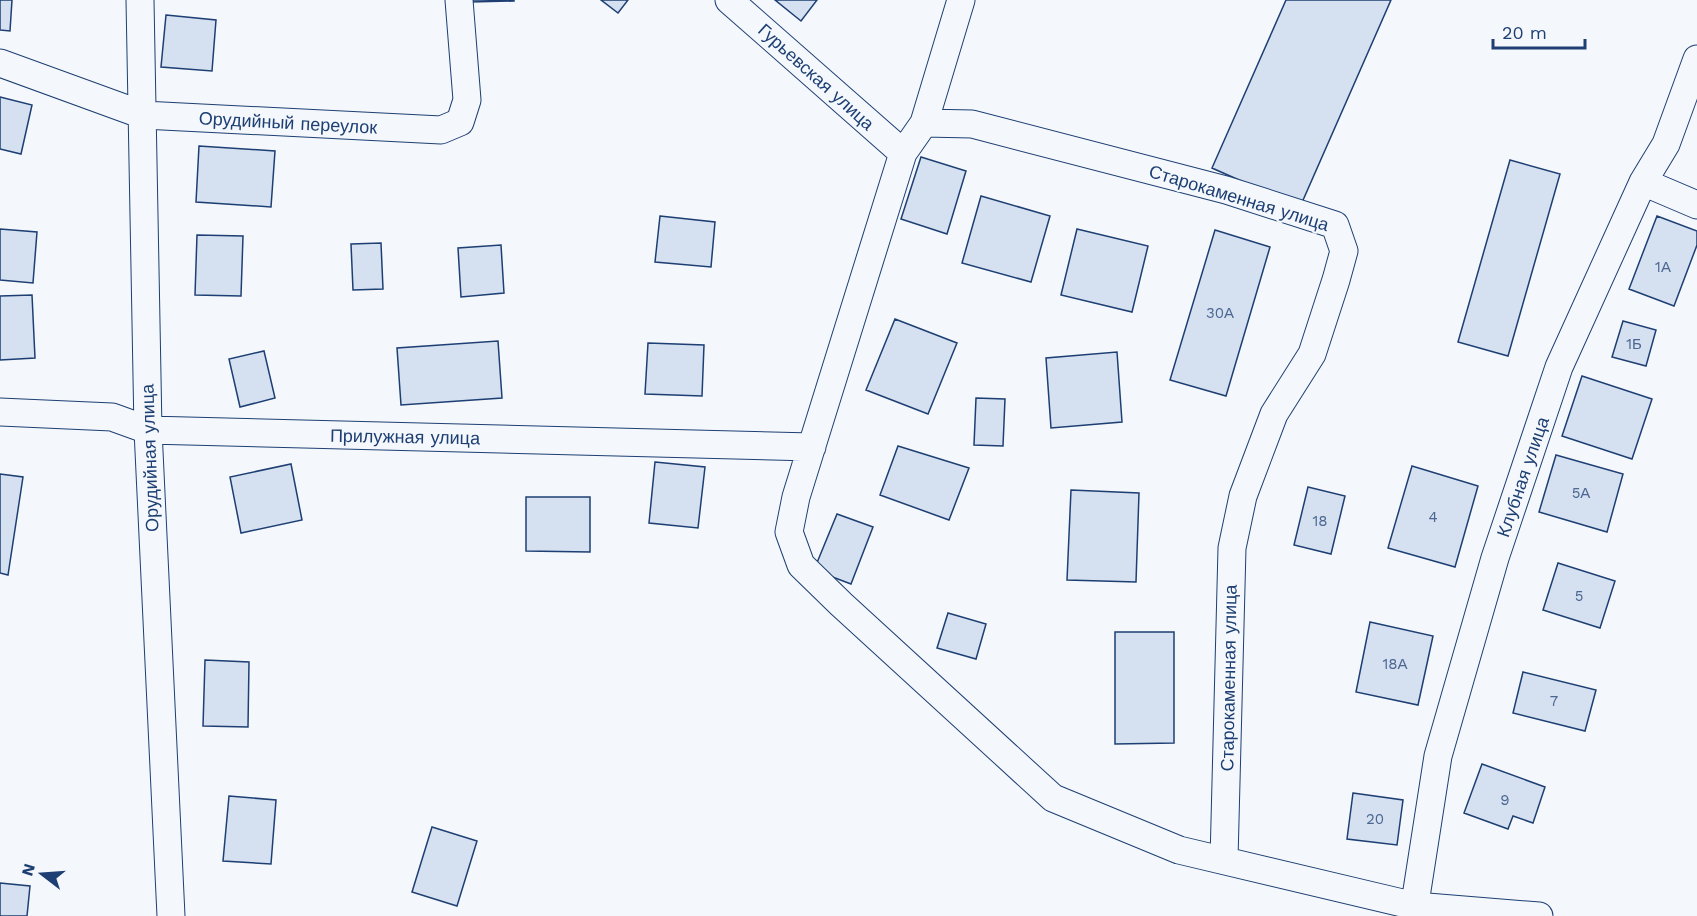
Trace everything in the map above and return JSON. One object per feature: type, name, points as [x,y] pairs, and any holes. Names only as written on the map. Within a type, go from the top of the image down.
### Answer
[{"type":"street","name":"Орудийная улица","points":[[140,0],[148,430],[171,916]]},
{"type":"street","name":"Орудийный переулок","points":[[0,63],[143,115],[441,130],[460,122],[467,100],[459,0]]},
{"type":"street","name":"Гурьевская улица","points":[[729,0],[903,153]]},
{"type":"street","points":[[961,0],[924,123],[903,153],[796,497],[789,532],[801,565],[1053,798],[1179,850],[1414,911],[1539,916]]},
{"type":"street","name":"Клубная улица","points":[[1414,911],[1438,756],[1495,558],[1560,367],[1643,182],[1666,144],[1697,59]]},
{"type":"street","name":"Старокаменная улица","points":[[924,123],[972,124],[1226,190],[1335,225],[1344,251],[1336,280],[1312,354],[1274,414],[1243,496],[1232,548],[1224,860]]},
{"type":"street","points":[[1643,182],[1697,205]]},
{"type":"street","name":"Прилужная улица","points":[[0,412],[112,417],[148,430],[812,447]]},
{"type":"building","points":[[0,0],[12,0],[10,31],[0,30]]},
{"type":"building","points":[[470,0],[514,0],[514,1],[470,2]]},
{"type":"building","points":[[601,0],[628,0],[618,13]]},
{"type":"building","points":[[775,0],[817,0],[801,21]]},
{"type":"building","points":[[1286,0],[1391,0],[1300,207],[1212,168]]},
{"type":"building","points":[[166,15],[216,20],[212,71],[161,67]]},
{"type":"building","points":[[0,97],[32,105],[21,154],[0,149]]},
{"type":"building","points":[[199,146],[275,151],[271,207],[196,202]]},
{"type":"building","points":[[921,157],[966,171],[947,234],[901,219]]},
{"type":"building","points":[[1510,160],[1560,174],[1508,356],[1458,342]]},
{"type":"building","points":[[981,196],[1050,216],[1031,282],[962,263]]},
{"type":"building","points":[[660,216],[715,222],[711,267],[655,262]]},
{"type":"building","points":[[1657,216],[1697,231],[1697,245],[1674,306],[1629,289]]},
{"type":"building","points":[[0,229],[37,232],[33,283],[0,280]]},
{"type":"building","points":[[1077,229],[1148,246],[1132,312],[1061,295]]},
{"type":"building","points":[[1215,230],[1270,247],[1226,396],[1170,380]]},
{"type":"building","points":[[197,235],[243,236],[241,296],[195,295]]},
{"type":"building","points":[[381,243],[383,289],[353,290],[351,244]]},
{"type":"building","points":[[501,245],[504,293],[461,297],[458,248]]},
{"type":"building","points":[[32,295],[35,358],[0,360],[0,296]]},
{"type":"building","points":[[895,319],[957,343],[928,414],[866,390]]},
{"type":"building","points":[[1623,321],[1656,330],[1646,366],[1612,357]]},
{"type":"building","points":[[498,341],[502,398],[401,405],[397,348]]},
{"type":"building","points":[[648,343],[704,345],[702,396],[645,394]]},
{"type":"building","points":[[264,351],[275,398],[240,407],[229,359]]},
{"type":"building","points":[[1117,352],[1122,422],[1051,428],[1046,358]]},
{"type":"building","points":[[1582,376],[1652,399],[1632,459],[1562,436]]},
{"type":"building","points":[[976,398],[1005,399],[1003,446],[974,445]]},
{"type":"building","points":[[898,446],[969,468],[949,520],[880,495]]},
{"type":"building","points":[[1556,455],[1623,474],[1607,532],[1539,512]]},
{"type":"building","points":[[655,462],[705,467],[698,528],[649,523]]},
{"type":"building","points":[[291,464],[302,520],[241,533],[230,477]]},
{"type":"building","points":[[1412,466],[1478,486],[1455,567],[1388,548]]},
{"type":"building","points":[[0,474],[23,477],[8,575],[0,573]]},
{"type":"building","points":[[1308,487],[1345,496],[1331,554],[1294,545]]},
{"type":"building","points":[[1071,490],[1139,493],[1136,582],[1067,580]]},
{"type":"building","points":[[526,497],[590,497],[590,552],[526,551]]},
{"type":"building","points":[[837,514],[873,527],[851,584],[814,570]]},
{"type":"building","points":[[1558,563],[1615,581],[1600,628],[1543,610]]},
{"type":"building","points":[[948,613],[986,624],[976,659],[937,648]]},
{"type":"building","points":[[1370,622],[1433,636],[1418,705],[1356,692]]},
{"type":"building","points":[[1115,632],[1174,632],[1174,743],[1115,744]]},
{"type":"building","points":[[205,660],[249,662],[248,727],[203,726]]},
{"type":"building","points":[[1523,672],[1596,690],[1585,731],[1513,713]]},
{"type":"building","points":[[1482,764],[1545,787],[1533,823],[1513,816],[1508,829],[1464,813]]},
{"type":"building","points":[[1353,793],[1403,800],[1397,845],[1347,839]]},
{"type":"building","points":[[229,796],[276,800],[271,864],[223,861]]},
{"type":"building","points":[[432,827],[477,841],[457,906],[412,892]]},
{"type":"building","points":[[0,883],[30,886],[27,916],[0,916]]}]
